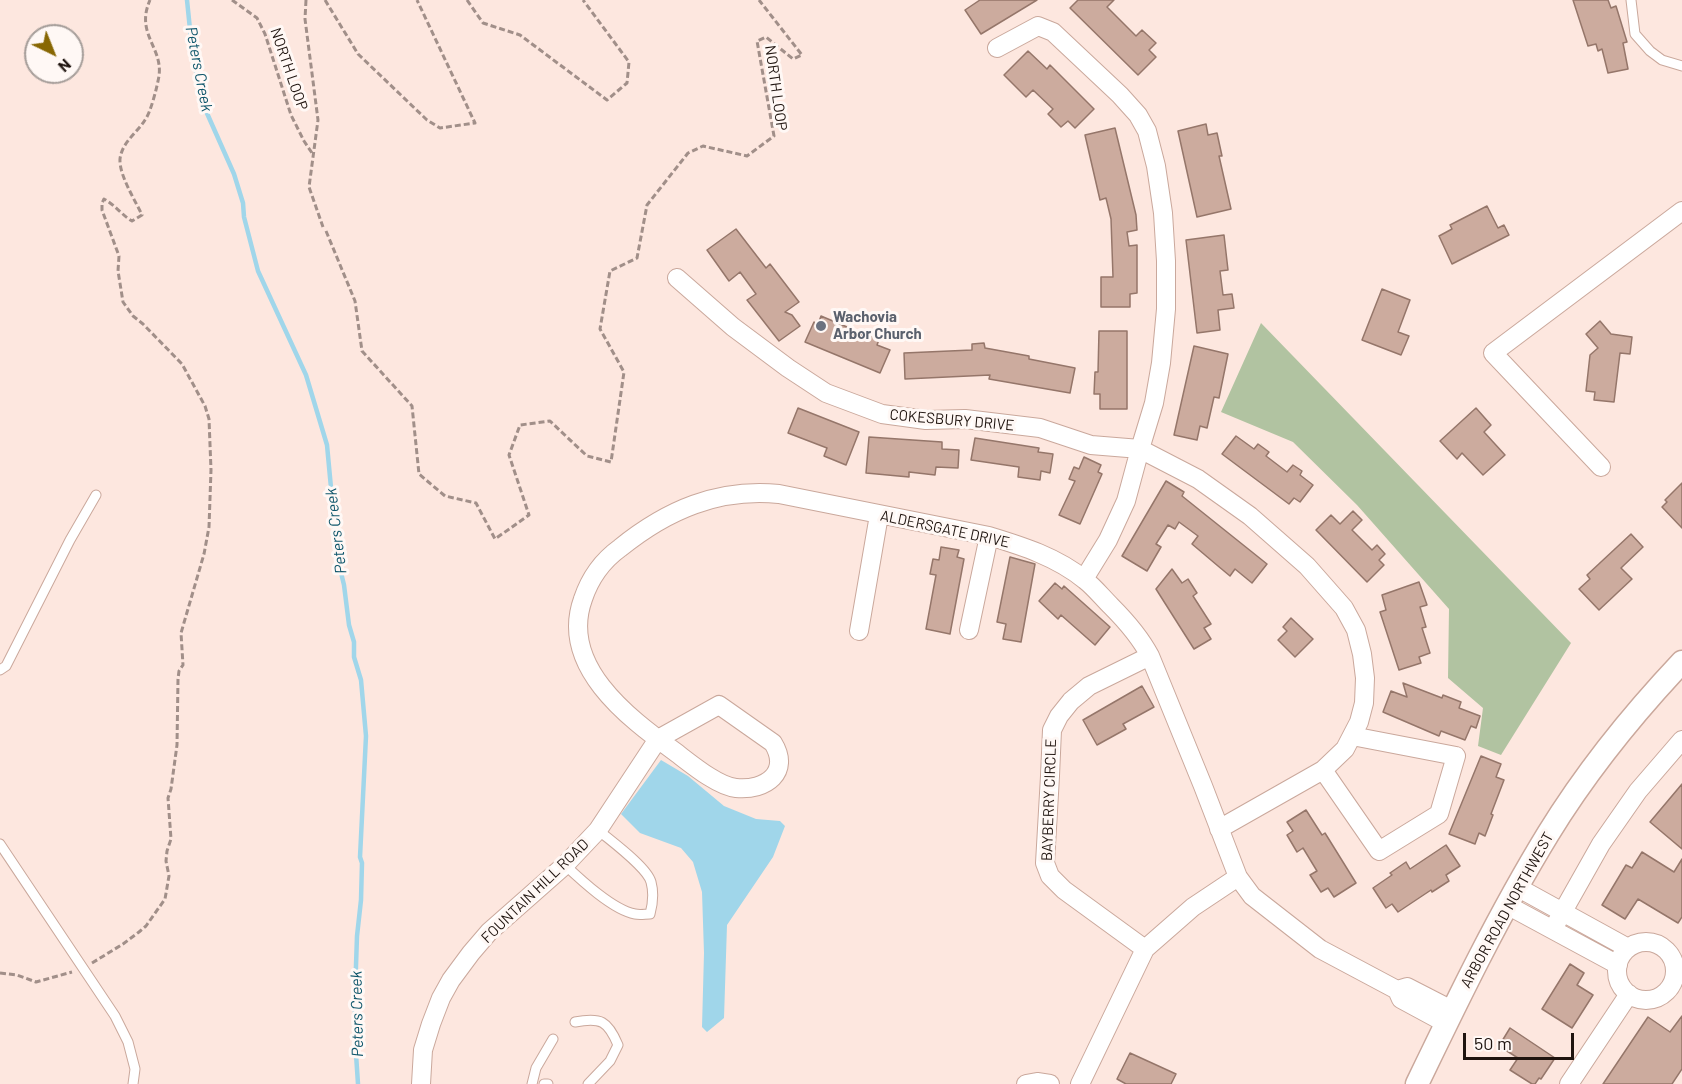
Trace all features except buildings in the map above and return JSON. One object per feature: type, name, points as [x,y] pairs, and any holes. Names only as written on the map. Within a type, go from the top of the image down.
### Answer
[{"type":"street","points":[[997,48],[1038,26],[1053,32],[1138,115],[1148,131],[1156,166],[1163,213],[1166,309],[1155,403],[1126,501],[1108,540],[1084,579]]},
{"type":"street","points":[[1601,467],[1493,353],[1682,212]]},
{"type":"street","name":"COKESBURY DRIVE","points":[[677,278],[734,327],[788,368],[826,393],[882,414],[926,420],[965,419],[1040,428],[1091,445],[1140,449],[1198,479],[1250,516],[1307,566],[1344,608],[1356,630],[1365,678],[1364,703],[1359,722],[1345,749],[1323,770],[1219,829]]},
{"type":"street","name":"ALDERSGATE DRIVE","points":[[658,739],[719,705],[773,743],[779,752],[779,764],[775,775],[767,783],[758,787],[735,788],[723,783],[658,739],[626,713],[607,694],[584,660],[578,620],[587,587],[597,569],[616,550],[661,518],[719,497],[759,492],[780,494],[989,536],[1022,546],[1053,560],[1084,579],[1124,619],[1142,642],[1150,656],[1238,877],[1252,896],[1320,950],[1397,990],[1401,999],[1438,1019],[1449,1017]]},
{"type":"street","points":[[859,632],[879,515]]},
{"type":"street","points":[[969,630],[989,536]]},
{"type":"street","name":"BAYBERRY CIRCLE","points":[[1145,949],[1064,890],[1050,876],[1045,863],[1052,730],[1059,716],[1071,701],[1089,686],[1150,656]]},
{"type":"street","name":"ARBOR ROAD NORTHWEST","points":[[1417,1084],[1512,896],[1549,833],[1644,702],[1682,662]]},
{"type":"street","points":[[1323,770],[1379,851],[1439,814],[1456,756],[1352,736]]},
{"type":"street","name":"FOUNTAIN HILL ROAD","points":[[421,1084],[423,1050],[441,998],[451,980],[489,932],[565,865],[598,830],[658,739]]},
{"type":"street","points":[[1552,929],[1601,844],[1638,791],[1682,740]]},
{"type":"street","points":[[1080,1084],[1145,949],[1193,907],[1238,877]]},
{"type":"street","points":[[1512,896],[1563,912],[1628,948]]},
{"type":"street","points":[[1512,896],[1552,929],[1618,965]]},
{"type":"street","points":[[1647,942],[1665,949],[1671,956],[1675,965],[1675,975],[1667,992],[1659,998],[1641,1000],[1629,994],[1620,983],[1617,974],[1618,965],[1628,948],[1647,942]]},
{"type":"street","points":[[1569,1084],[1629,994]]},
{"type":"street","points":[[1026,1084],[1037,1082],[1050,1084]]},
{"type":"lane","points":[[1631,0],[1635,34],[1650,51],[1662,60],[1682,66]]},
{"type":"lane","points":[[0,670],[6,666],[70,540],[96,495]]},
{"type":"lane","points":[[565,865],[585,884],[614,904],[634,914],[650,914],[654,902],[651,880],[641,867],[598,830]]},
{"type":"lane","points":[[0,844],[115,1016],[128,1042],[135,1069],[133,1084]]},
{"type":"lane","points":[[575,1022],[592,1019],[604,1023],[613,1032],[618,1045],[610,1061],[588,1084]]},
{"type":"lane","points":[[532,1084],[536,1068],[553,1039]]},
{"type":"path","points":[[89,964],[123,945],[139,932],[165,899],[169,876],[167,851],[171,839],[168,798],[177,745],[178,679],[183,665],[181,633],[204,554],[209,527],[212,470],[209,419],[205,406],[178,360],[133,316],[123,302],[118,271],[119,256],[102,210],[104,199],[132,221],[142,215],[125,180],[120,159],[122,150],[145,120],[158,83],[159,60],[147,31],[146,9],[150,0]]},
{"type":"path","name":"NORTH LOOP","points":[[232,0],[256,18],[265,34],[291,115],[313,155]]},
{"type":"path","name":"NORTH LOOP","points":[[306,0],[305,20],[318,120],[309,187],[323,227]]},
{"type":"path","points":[[325,0],[358,54],[427,120],[440,128],[475,123],[417,0]]},
{"type":"path","points":[[467,0],[483,22],[520,35],[607,100],[627,83],[629,62],[582,0]]},
{"type":"path","name":"NORTH LOOP","points":[[326,231],[355,301],[362,351],[412,406],[419,474],[445,496],[476,503],[495,539],[529,515],[509,455],[520,425],[550,421],[587,456],[611,462],[624,372],[600,329],[610,271],[637,258],[647,205],[688,153],[703,146],[747,156],[774,136],[757,41],[766,37],[793,59],[802,55],[759,0]]},
{"type":"path","points":[[0,973],[17,975],[36,982],[79,969]]},
{"type":"green space","points":[[1261,323],[1571,643],[1501,755],[1478,746],[1483,708],[1448,678],[1449,609],[1357,505],[1293,442],[1221,412]]},
{"type":"water","points":[[661,760],[688,776],[724,806],[756,819],[780,821],[785,826],[773,857],[727,925],[724,1018],[707,1032],[702,1027],[704,953],[702,892],[693,862],[681,848],[640,833],[621,814]]},
{"type":"waterway","name":"Peters Creek","points":[[187,0],[192,49],[206,111],[234,174],[258,271],[306,375],[327,445],[335,548],[354,642],[354,657],[361,680],[366,736],[360,857],[362,863],[361,900],[355,995],[358,1084]]},
{"type":"place","name":"Wachovia Arbor Church","points":[[821,326]]}]
